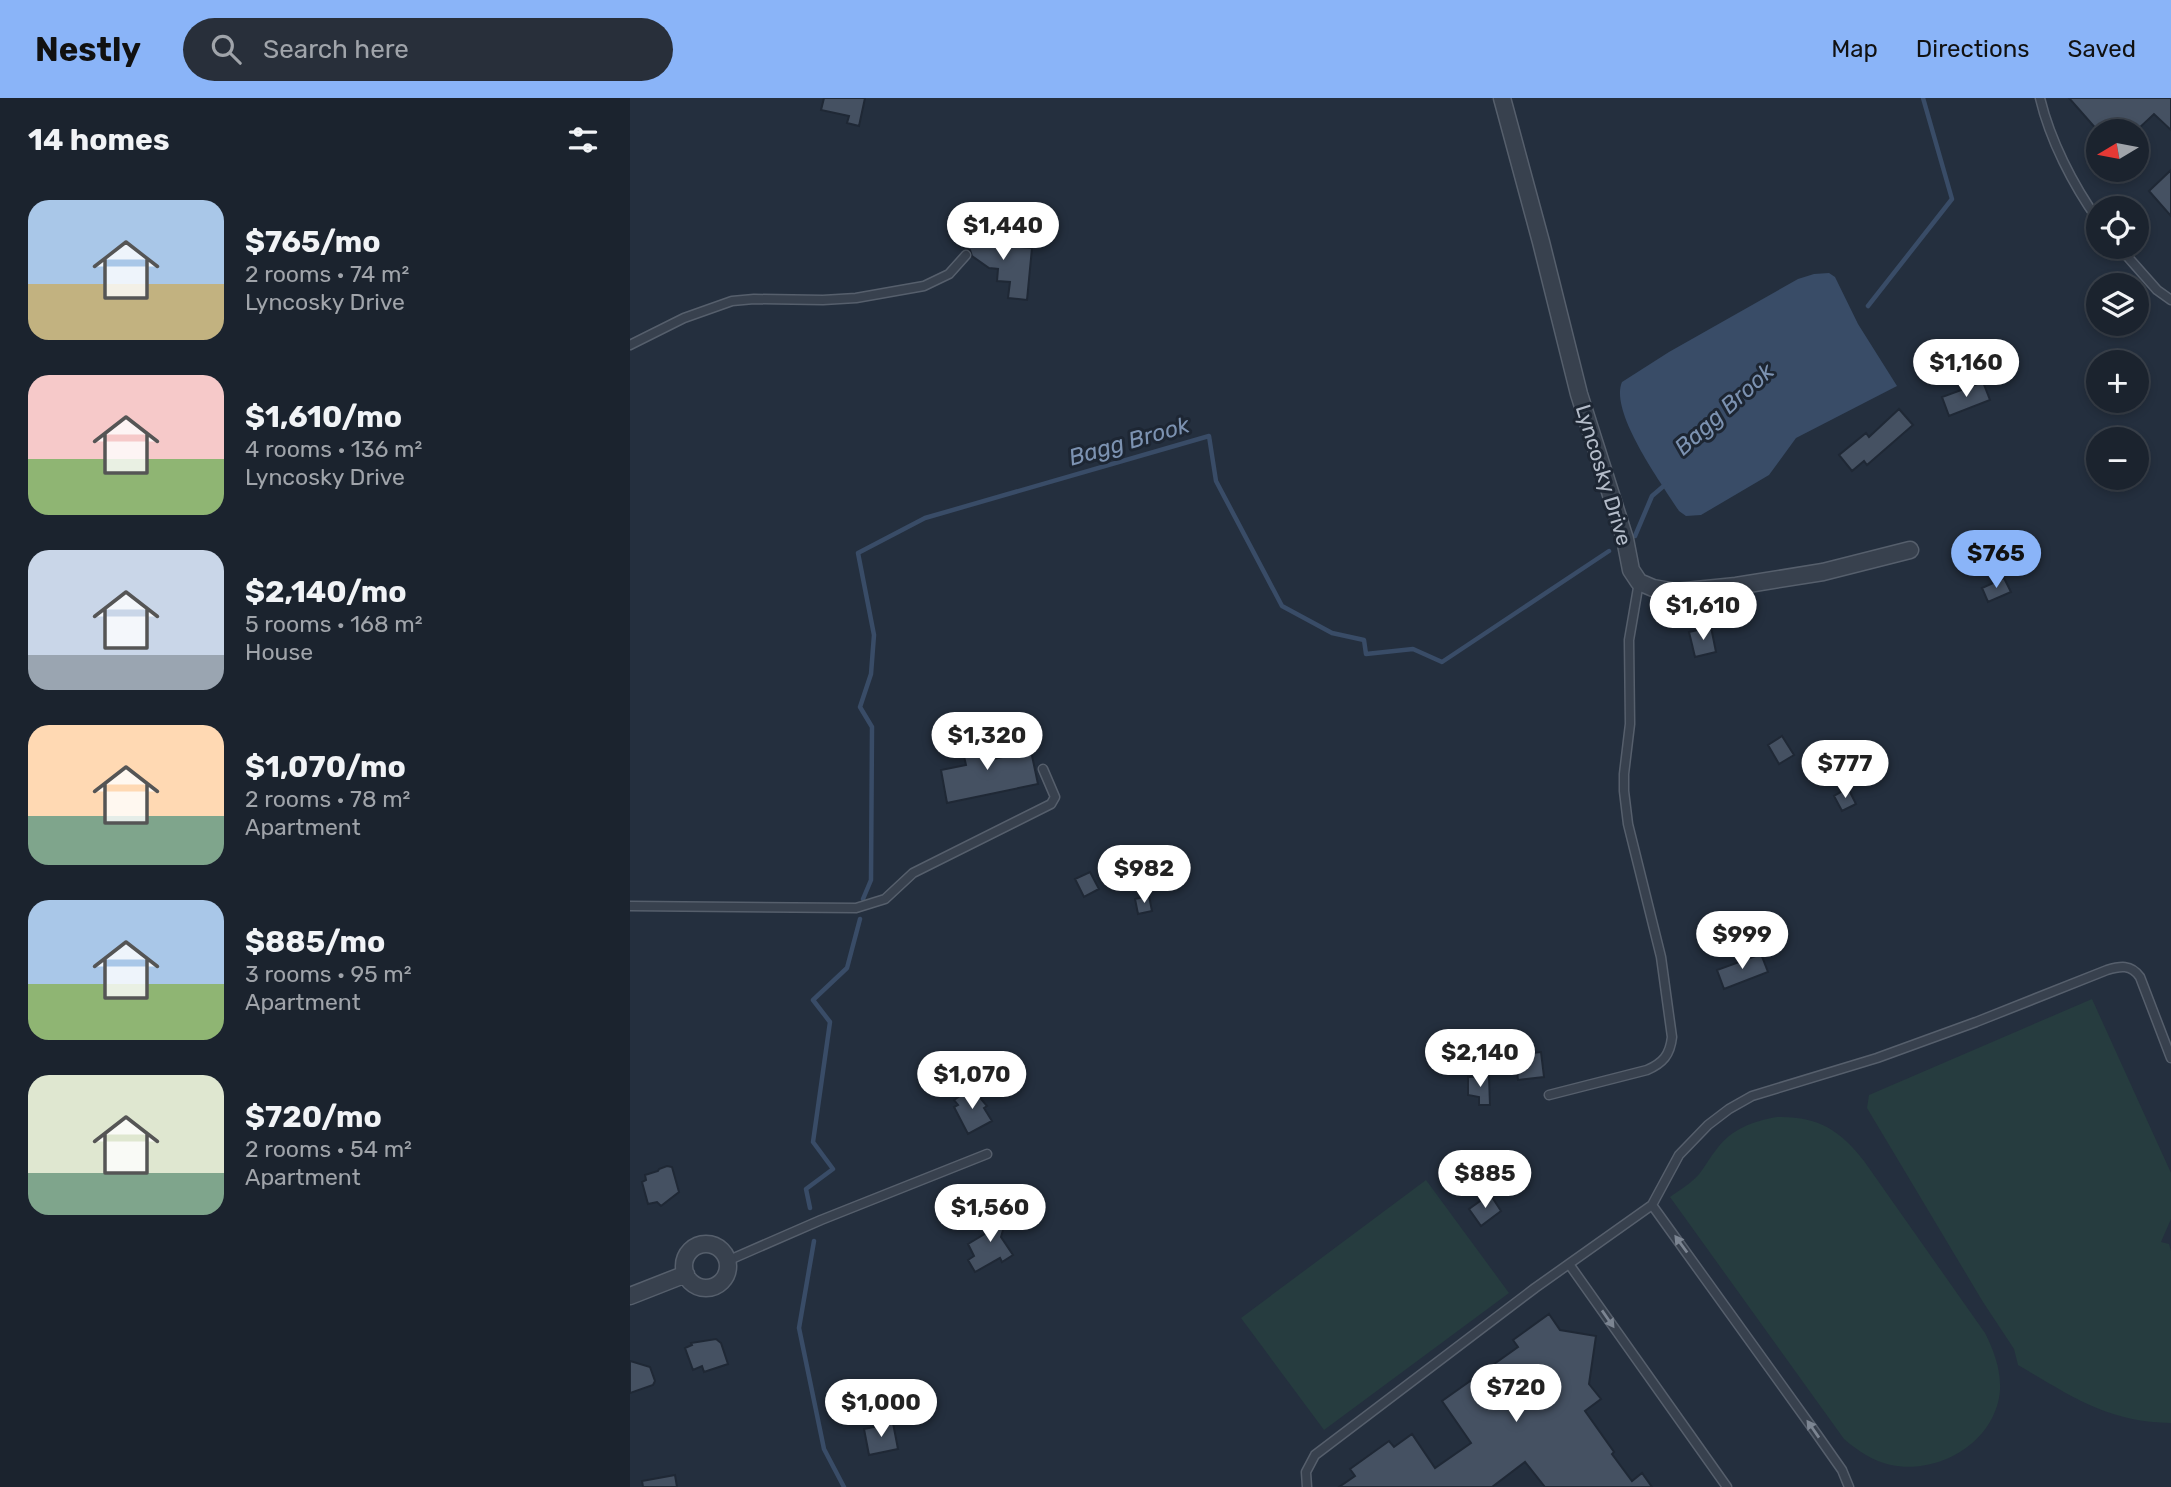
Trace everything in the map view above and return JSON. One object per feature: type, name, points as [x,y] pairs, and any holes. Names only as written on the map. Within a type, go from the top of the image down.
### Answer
[{"type":"street","name":"Lyncosky Drive","points":[[1502,98],[1579,394],[1625,539],[1631,570],[1639,582]]},
{"type":"street","points":[[1639,582],[1653,588],[1676,592],[1736,586],[1823,572],[1910,550]]},
{"type":"street","points":[[699,1245],[716,1247],[727,1261],[728,1268],[724,1278],[713,1287],[698,1287],[685,1274],[686,1257],[699,1245]]},
{"type":"street","points":[[630,1296],[685,1274]]},
{"type":"lane","points":[[2040,98],[2050,130],[2086,202]]},
{"type":"lane","points":[[630,345],[684,318],[732,301],[856,298],[924,286],[949,274],[966,255]]},
{"type":"lane","points":[[2130,259],[2171,300]]},
{"type":"lane","points":[[1549,1095],[1647,1070],[1661,1062],[1671,1049],[1672,1037],[1661,957],[1630,833],[1624,791],[1623,774],[1630,724],[1629,640],[1639,582]]},
{"type":"lane","points":[[630,906],[856,908],[885,899],[913,873],[1051,804],[1055,797],[1043,769]]},
{"type":"lane","points":[[1307,1487],[1306,1472],[1315,1455],[1652,1205],[1679,1155],[1693,1139],[1729,1109],[1752,1096],[1877,1058],[2107,970],[2122,967],[2130,967],[2140,976],[2171,1058]]},
{"type":"lane","points":[[727,1261],[821,1220],[988,1154]]},
{"type":"lane","points":[[1652,1205],[1842,1470],[1849,1487]]},
{"type":"lane","points":[[1569,1264],[1727,1487]]},
{"type":"green space","points":[[2092,999],[2171,1173],[2171,1219],[2161,1242],[2169,1244],[2171,1251],[2171,1423],[2128,1418],[2108,1412],[2073,1397],[2018,1365],[2014,1349],[1867,1108],[1869,1095]]},
{"type":"green space","points":[[1777,1117],[1816,1122],[1837,1133],[1855,1150],[1985,1333],[1994,1354],[2000,1390],[1996,1409],[1988,1425],[1962,1451],[1928,1465],[1909,1467],[1878,1461],[1844,1439],[1670,1197],[1697,1176],[1722,1143],[1736,1131]]},
{"type":"green space","points":[[1426,1180],[1509,1293],[1324,1430],[1241,1318]]},
{"type":"water","points":[[1829,273],[1835,277],[1858,324],[1897,386],[1796,438],[1769,475],[1701,515],[1686,516],[1679,511],[1639,448],[1623,411],[1620,395],[1622,382],[1669,352],[1798,279]]},
{"type":"building","points":[[824,98],[865,98],[859,126],[847,123],[849,116],[821,110]]},
{"type":"building","points":[[2069,98],[2171,98],[2171,130],[2154,114],[2149,119],[2087,119]]},
{"type":"building","points":[[2171,170],[2171,216],[2149,191]]},
{"type":"building","points":[[974,227],[997,245],[1032,248],[1027,300],[1008,298],[1010,282],[997,281],[998,269],[989,268],[972,256],[970,250],[960,246]]},
{"type":"building","points":[[1983,382],[1990,400],[1949,416],[1942,397]]},
{"type":"building","points":[[1899,409],[1913,425],[1867,465],[1864,461],[1852,471],[1839,455],[1866,433],[1869,437]]},
{"type":"building","points":[[2004,578],[2011,592],[1988,602],[1982,588]]},
{"type":"building","points":[[1711,627],[1716,652],[1695,657],[1689,632]]},
{"type":"building","points":[[988,734],[993,759],[1031,751],[1038,784],[947,803],[941,770],[966,765],[960,739]]},
{"type":"building","points":[[1782,736],[1794,755],[1779,764],[1768,745]]},
{"type":"building","points":[[1848,788],[1856,804],[1842,811],[1834,796]]},
{"type":"building","points":[[1090,872],[1099,889],[1084,897],[1075,879]]},
{"type":"building","points":[[1149,896],[1152,911],[1138,914],[1135,899]]},
{"type":"building","points":[[1761,954],[1768,972],[1724,989],[1717,970]]},
{"type":"building","points":[[1541,1052],[1544,1077],[1518,1080],[1515,1055]]},
{"type":"building","points":[[1489,1076],[1490,1105],[1479,1105],[1479,1097],[1468,1095],[1468,1077]]},
{"type":"building","points":[[972,1088],[987,1106],[984,1108],[992,1121],[968,1134],[954,1107],[958,1105],[954,1100]]},
{"type":"building","points":[[667,1166],[672,1167],[679,1192],[661,1206],[657,1202],[648,1204],[642,1182],[646,1180],[645,1175]]},
{"type":"building","points":[[1490,1194],[1501,1211],[1481,1226],[1469,1209]]},
{"type":"building","points":[[991,1211],[1007,1216],[1001,1237],[1013,1255],[1002,1262],[1000,1258],[975,1272],[968,1260],[974,1256],[968,1244],[986,1233]]},
{"type":"building","points":[[1549,1314],[1560,1330],[1596,1336],[1589,1384],[1601,1399],[1585,1411],[1632,1481],[1642,1473],[1652,1487],[1545,1487],[1525,1462],[1492,1487],[1339,1487],[1355,1476],[1350,1469],[1389,1441],[1394,1447],[1412,1434],[1435,1468],[1471,1443],[1442,1401],[1518,1347],[1513,1340]]},
{"type":"building","points":[[716,1339],[721,1343],[728,1364],[704,1372],[702,1366],[693,1370],[685,1348],[692,1345],[691,1343]]},
{"type":"building","points":[[630,1361],[650,1367],[655,1381],[653,1385],[630,1393]]},
{"type":"building","points":[[893,1423],[898,1449],[869,1455],[864,1429]]},
{"type":"building","points":[[675,1475],[677,1487],[643,1487],[642,1481]]},
{"type":"waterway","name":"Bagg Brook","points":[[1868,306],[1952,199],[1923,98]]},
{"type":"waterway","name":"Bagg Brook","points":[[863,899],[871,880],[872,727],[860,707],[871,674],[874,635],[858,553],[925,518],[1209,436],[1216,481],[1282,606],[1332,633],[1364,640],[1366,654],[1413,649],[1442,662],[1609,551]]},
{"type":"waterway","name":"Bagg Brook","points":[[1635,536],[1652,496],[1666,484]]},
{"type":"waterway","name":"Bagg Brook","points":[[810,1208],[806,1189],[833,1169],[813,1142],[830,1022],[813,1000],[847,968],[860,919]]},
{"type":"waterway","name":"Bagg Brook","points":[[814,1241],[799,1328],[824,1449],[844,1487]]}]
